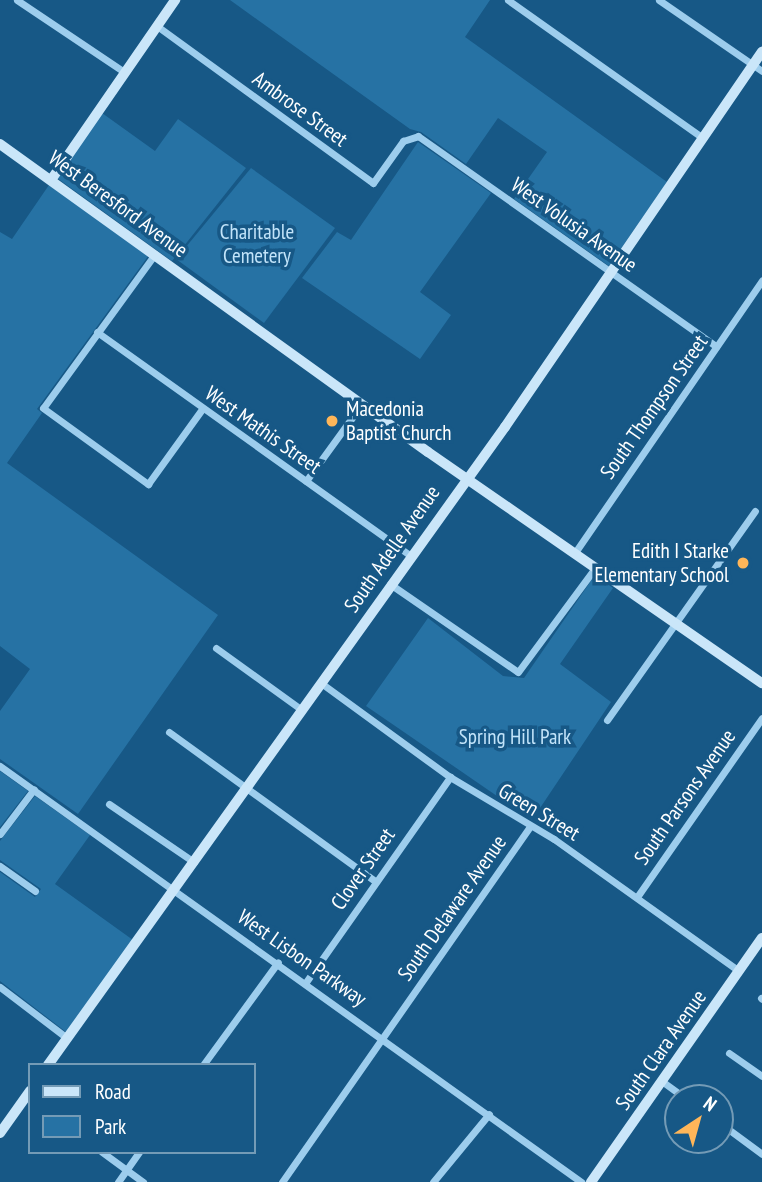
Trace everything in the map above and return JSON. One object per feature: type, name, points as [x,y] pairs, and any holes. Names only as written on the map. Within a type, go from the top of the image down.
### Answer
[{"type":"street","points":[[17,0],[124,72]]},
{"type":"street","points":[[51,180],[174,0]]},
{"type":"street","points":[[508,0],[702,138]]},
{"type":"street","points":[[659,0],[757,68]]},
{"type":"street","name":"Ambrose Street","points":[[157,26],[373,183],[410,135]]},
{"type":"street","name":"South Adelle Avenue","points":[[49,1063],[466,478],[702,138],[757,68],[762,52]]},
{"type":"street","name":"West Volusia Avenue","points":[[410,135],[716,346]]},
{"type":"street","name":"West Beresford Avenue","points":[[0,144],[466,478],[762,683]]},
{"type":"street","points":[[155,254],[43,408],[148,484],[202,409]]},
{"type":"street","name":"South Thompson Street","points":[[574,554],[762,280]]},
{"type":"street","name":"West Mathis Street","points":[[97,332],[411,555]]},
{"type":"street","points":[[306,481],[362,404]]},
{"type":"street","points":[[607,720],[755,511]]},
{"type":"street","points":[[390,584],[518,672],[595,568]]},
{"type":"street","points":[[216,648],[302,710]]},
{"type":"street","name":"Green Street","points":[[321,683],[450,777],[637,897],[740,971]]},
{"type":"street","name":"South Parsons Avenue","points":[[637,897],[762,718]]},
{"type":"street","points":[[169,732],[375,881]]},
{"type":"street","name":"West Lisbon Parkway","points":[[0,765],[306,982],[581,1182]]},
{"type":"street","name":"Clover Street","points":[[306,982],[450,777]]},
{"type":"street","points":[[0,834],[34,789]]},
{"type":"street","points":[[108,804],[194,862]]},
{"type":"street","name":"South Delaware Avenue","points":[[282,1182],[530,826]]},
{"type":"street","points":[[0,866],[35,891]]},
{"type":"street","name":"South Clara Avenue","points":[[591,1182],[762,938]]},
{"type":"street","points":[[204,1063],[278,962]]},
{"type":"street","points":[[0,987],[67,1038]]},
{"type":"street","points":[[729,1053],[762,1076]]},
{"type":"street","points":[[0,1133],[28,1096]]},
{"type":"street","points":[[433,1182],[489,1114]]},
{"type":"street","points":[[734,1134],[762,1154]]},
{"type":"street","points":[[105,1154],[144,1182]]},
{"type":"street","points":[[118,1182],[138,1154]]},
{"type":"green space","points":[[230,0],[490,0],[465,37],[667,182],[609,266],[514,199],[547,152],[498,118],[466,164],[421,132],[410,129]]},
{"type":"green space","points":[[102,113],[155,151],[178,119],[246,168],[172,261],[57,178]]},
{"type":"green space","points":[[418,142],[491,193],[420,292],[451,315],[420,359],[302,278],[337,232],[351,240]]},
{"type":"green space","name":"Charitable Cemetery","points":[[251,168],[335,228],[264,323],[176,259]]},
{"type":"green space","points":[[49,185],[149,255],[37,409],[42,413],[7,463],[218,615],[78,814],[0,759],[0,711],[30,669],[0,646],[0,232],[12,239]]},
{"type":"green space","name":"Spring Hill Park","points":[[595,575],[613,588],[560,664],[611,702],[532,820],[366,706],[428,618],[503,676],[524,678]]},
{"type":"green space","points":[[0,771],[28,791],[0,827]]},
{"type":"green space","points":[[35,796],[90,835],[55,884],[133,940],[66,1032],[0,981],[0,872],[35,897],[41,889],[0,860],[0,841]]},
{"type":"place","name":"Macedonia Baptist Church","points":[[332,421]]},
{"type":"place","name":"Edith I Starke Elementary School","points":[[743,563]]}]
